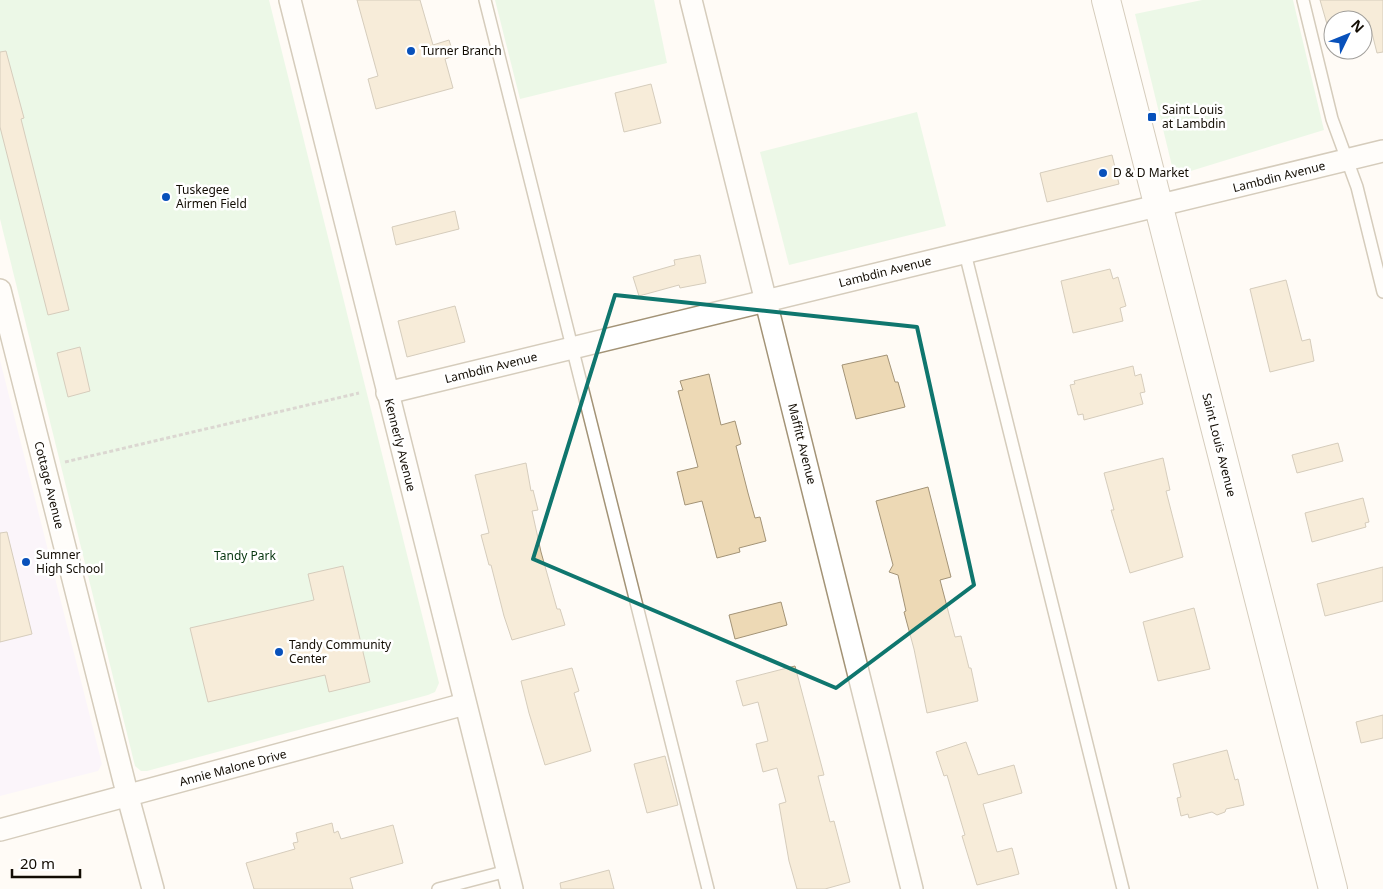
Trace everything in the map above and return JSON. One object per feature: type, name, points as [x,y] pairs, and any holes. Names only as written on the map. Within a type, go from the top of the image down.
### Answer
[{"type":"street","name":"Kennerly Avenue","points":[[290,0],[510,880]]},
{"type":"street","name":"Maffitt Avenue","points":[[691,0],[912,889]]},
{"type":"street","name":"Saint Louis Avenue","points":[[1106,0],[1333,889]]},
{"type":"street","name":"Lambdin Avenue","points":[[387,393],[1383,151]]},
{"type":"street","name":"Cottage Avenue","points":[[0,290],[153,889]]},
{"type":"street","name":"Annie Malone Drive","points":[[0,830],[128,797],[465,704]]},
{"type":"lane","points":[[485,0],[708,889]]},
{"type":"lane","points":[[1303,0],[1332,119],[1357,187],[1383,292]]},
{"type":"lane","points":[[965,253],[1123,889]]},
{"type":"lane","points":[[438,889],[510,880]]},
{"type":"path","points":[[65,462],[360,394]]},
{"type":"highlighted area","points":[[615,295],[917,327],[974,585],[836,688],[533,559]]},
{"type":"shaded area","name":"Sumner High School","points":[[0,360],[102,764],[98,771],[0,796]]},
{"type":"green space","name":"Tandy Park","points":[[0,0],[269,0],[439,683],[435,692],[147,771],[141,771],[135,766],[0,219]]},
{"type":"green space","points":[[495,0],[654,0],[667,63],[520,99]]},
{"type":"green space","points":[[1202,0],[1293,0],[1324,130],[1181,174],[1172,166],[1135,14]]},
{"type":"green space","points":[[917,112],[946,226],[789,265],[760,152]]},
{"type":"building","name":"Turner Branch","points":[[357,0],[420,0],[433,45],[449,40],[454,56],[445,59],[453,88],[376,109],[368,79],[378,76]]},
{"type":"building","points":[[1320,0],[1383,0],[1383,52],[1377,53],[1373,37],[1373,10],[1323,10]]},
{"type":"building","points":[[6,51],[24,118],[21,119],[69,310],[48,315],[0,127],[0,52]]},
{"type":"building","points":[[651,84],[661,123],[624,132],[615,93]]},
{"type":"building","points":[[1112,155],[1119,184],[1047,202],[1040,173]]},
{"type":"building","points":[[455,211],[459,229],[396,245],[392,227]]},
{"type":"building","points":[[700,255],[706,283],[680,288],[679,285],[639,296],[633,277],[675,265],[674,260]]},
{"type":"building","points":[[1110,269],[1113,279],[1118,277],[1126,306],[1120,308],[1123,321],[1073,333],[1061,281]]},
{"type":"building","points":[[1286,280],[1302,341],[1310,339],[1314,361],[1270,372],[1250,289]]},
{"type":"building","points":[[455,306],[465,342],[407,357],[398,321]]},
{"type":"building","points":[[80,347],[90,391],[68,397],[57,353]]},
{"type":"building","points":[[887,355],[895,382],[898,382],[905,407],[856,419],[842,365]]},
{"type":"building","points":[[1133,366],[1135,376],[1141,374],[1145,392],[1140,393],[1143,404],[1084,420],[1083,414],[1078,415],[1070,385],[1075,384],[1074,381]]},
{"type":"building","points":[[709,374],[721,425],[735,421],[741,444],[736,446],[748,493],[755,518],[760,517],[766,541],[739,548],[740,552],[717,558],[702,501],[685,505],[677,472],[698,467],[678,391],[683,390],[680,381]]},
{"type":"building","points":[[1338,443],[1343,461],[1297,473],[1292,455]]},
{"type":"building","points":[[1163,458],[1170,490],[1166,491],[1183,557],[1130,573],[1111,510],[1114,510],[1104,473]]},
{"type":"building","points":[[526,463],[531,491],[533,490],[538,510],[532,511],[541,552],[557,609],[560,609],[565,625],[512,640],[481,535],[489,533],[475,475]]},
{"type":"building","points":[[928,487],[951,577],[940,580],[955,637],[961,636],[969,668],[971,668],[978,701],[927,713],[914,649],[904,612],[906,611],[898,575],[889,572],[893,565],[876,501]]},
{"type":"building","points":[[1363,498],[1369,522],[1365,523],[1366,527],[1312,542],[1305,513]]},
{"type":"building","points":[[7,532],[32,634],[0,642],[0,533]]},
{"type":"building","name":"Tandy Community Center","points":[[343,566],[370,682],[329,692],[325,675],[208,702],[190,628],[314,600],[308,574]]},
{"type":"building","points":[[1383,567],[1383,601],[1325,616],[1317,584]]},
{"type":"building","points":[[781,602],[787,625],[735,639],[729,615]]},
{"type":"building","points":[[1194,608],[1210,669],[1158,681],[1143,622]]},
{"type":"building","points":[[795,666],[824,775],[818,776],[830,822],[834,821],[850,882],[825,889],[797,889],[789,861],[779,804],[786,802],[777,768],[763,772],[756,744],[768,741],[758,702],[743,706],[736,681]]},
{"type":"building","points":[[572,668],[579,691],[574,693],[591,751],[545,765],[521,681]]},
{"type":"building","points":[[1383,715],[1383,738],[1361,743],[1356,722]]},
{"type":"building","points":[[966,742],[978,775],[1014,765],[1022,793],[983,804],[997,852],[1012,848],[1019,874],[977,885],[962,836],[965,835],[947,775],[944,776],[936,752]]},
{"type":"building","points":[[1227,750],[1235,780],[1238,779],[1244,805],[1226,809],[1225,812],[1217,815],[1212,812],[1189,818],[1188,814],[1181,816],[1177,798],[1181,797],[1173,764]]},
{"type":"building","points":[[665,756],[678,805],[647,813],[634,764]]},
{"type":"building","points":[[332,823],[334,833],[338,831],[341,839],[393,825],[403,863],[350,878],[353,889],[254,889],[246,863],[295,849],[293,843],[298,842],[296,833]]},
{"type":"building","points":[[609,870],[614,889],[561,889],[560,883]]},
{"type":"place","name":"Turner Branch","points":[[411,51]]},
{"type":"place","name":"Saint Louis at Lambdin","points":[[1152,117]]},
{"type":"place","name":"D & D Market","points":[[1103,173]]},
{"type":"place","name":"Tuskegee Airmen Field","points":[[166,197]]},
{"type":"place","name":"Sumner High School","points":[[26,562]]},
{"type":"place","name":"Tandy Community Center","points":[[279,652]]}]
